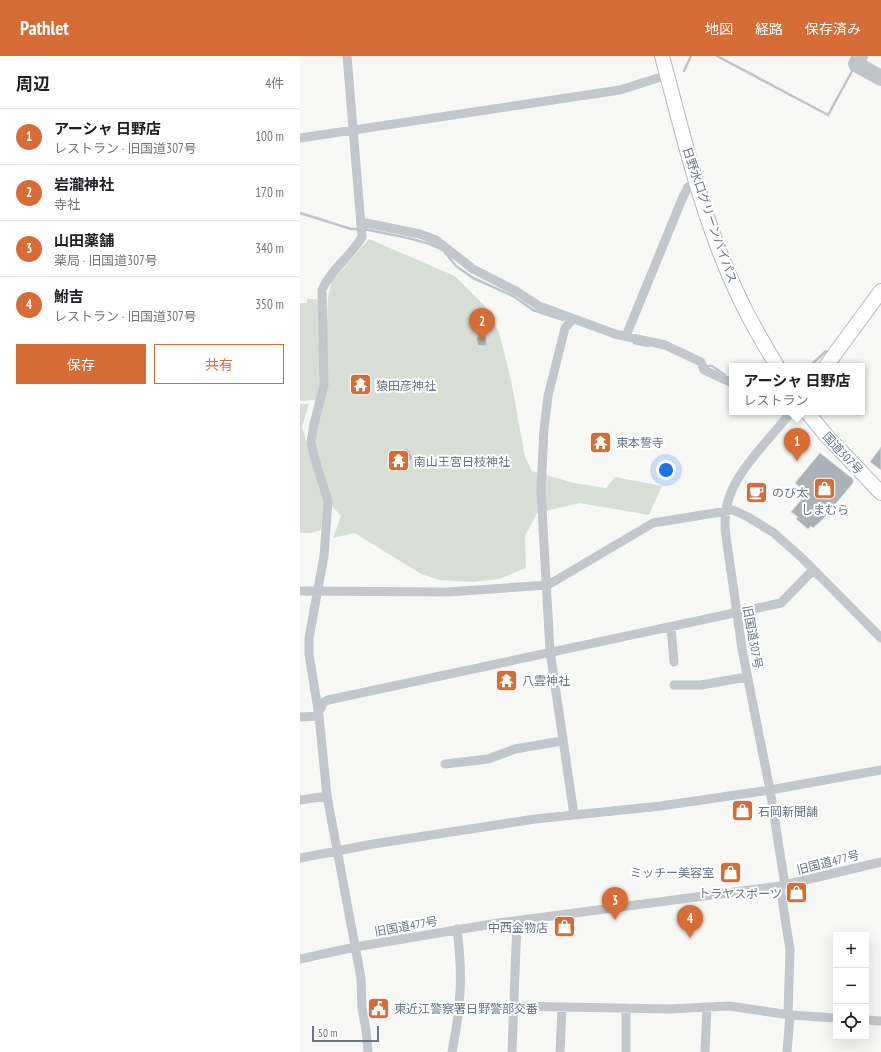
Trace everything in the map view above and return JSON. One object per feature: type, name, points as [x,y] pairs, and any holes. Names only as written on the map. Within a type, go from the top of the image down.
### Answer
[{"type":"highway","name":"日野水口グリーンバイパス","points":[[662,56],[697,182],[724,263],[756,332],[775,363]]},
{"type":"highway","points":[[828,363],[881,291]]},
{"type":"highway","name":"国道307号","points":[[809,415],[830,440],[881,493]]},
{"type":"street","points":[[347,56],[362,235],[356,248],[327,279],[322,290],[324,385],[311,442],[328,502],[324,556],[305,654],[318,714],[327,796],[336,850],[361,978],[362,1008],[368,1052]]},
{"type":"street","points":[[300,138],[620,90],[658,78]]},
{"type":"street","points":[[626,336],[682,199],[688,187],[697,182]]},
{"type":"street","points":[[361,223],[420,234],[436,240],[462,262],[482,275],[516,291],[539,306],[573,319],[626,336],[665,344],[703,366],[712,374],[729,382]]},
{"type":"street","points":[[573,319],[565,328],[548,396],[544,429],[541,491],[548,585],[550,651],[574,815]]},
{"type":"street","name":"旧国道307号","points":[[787,1052],[790,950],[783,886],[770,790],[736,614],[726,538],[726,510],[732,488],[738,478],[788,415]]},
{"type":"street","points":[[300,591],[448,592],[548,585],[653,523],[733,510],[748,517],[774,533],[881,638]]},
{"type":"street","points":[[318,714],[324,702],[328,700],[550,651],[736,614],[781,603],[813,570]]},
{"type":"street","points":[[671,627],[674,662]]},
{"type":"street","points":[[674,685],[701,685],[747,677]]},
{"type":"street","points":[[300,717],[318,714]]},
{"type":"street","points":[[445,764],[488,758],[515,749],[562,741]]},
{"type":"street","points":[[300,858],[336,850],[535,819],[661,806],[770,790],[881,770]]},
{"type":"street","points":[[300,800],[327,796]]},
{"type":"street","name":"旧国道477号","points":[[783,886],[881,862]]},
{"type":"street","points":[[512,1052],[516,921],[783,886]]},
{"type":"street","name":"旧国道477号","points":[[300,959],[355,947],[458,929],[516,921]]},
{"type":"street","points":[[452,1052],[458,1022],[462,980],[458,929]]},
{"type":"street","points":[[513,1006],[626,1008],[729,1006],[789,1015],[833,1018]]},
{"type":"street","points":[[560,1052],[562,1007]]},
{"type":"street","points":[[705,1052],[707,1007]]},
{"type":"street","points":[[626,1008],[626,1052]]},
{"type":"street","points":[[869,1020],[881,1021]]},
{"type":"shaded area","points":[[369,239],[455,276],[484,305],[499,332],[511,380],[525,457],[532,471],[574,483],[606,488],[615,477],[662,486],[649,515],[580,503],[537,513],[525,536],[526,568],[499,579],[472,582],[440,580],[421,574],[355,533],[333,538],[341,516],[330,504],[330,492],[316,449],[315,431],[324,398],[328,296],[332,281]]},
{"type":"shaded area","points":[[307,299],[317,299],[319,302],[321,385],[316,400],[300,401],[300,303],[307,303]]},
{"type":"shaded area","points":[[300,404],[309,404],[302,427],[324,502],[321,530],[311,533],[300,533]]},
{"type":"building","points":[[486,336],[487,345],[478,346],[476,337]]},
{"type":"building","points":[[881,447],[881,470],[870,462]]},
{"type":"building","name":"南山王宮日枝神社","points":[[407,448],[413,458],[394,471],[387,458]]},
{"type":"building","name":"しまむら","points":[[820,453],[853,479],[853,483],[823,519],[813,528],[811,526],[808,529],[796,519],[798,517],[791,512],[807,493],[795,483]]},
{"type":"waterway","points":[[684,71],[691,56]]},
{"type":"waterway","points":[[717,56],[828,115],[856,64]]},
{"type":"waterway","points":[[860,56],[856,64],[881,78]]},
{"type":"waterway","points":[[300,213],[351,229],[359,229]]},
{"type":"waterway","points":[[364,229],[430,244],[443,250],[456,266],[473,278],[513,296],[533,310],[563,320]]},
{"type":"waterway","points":[[634,343],[648,346]]},
{"type":"waterway","points":[[813,363],[826,351]]},
{"type":"waterway","points":[[705,366],[712,366],[725,375]]},
{"type":"place","name":"岩瀧神社","points":[[482,341]]},
{"type":"place","name":"猿田彦神社","points":[[360,385]]},
{"type":"place","name":"東本誓寺","points":[[601,442]]},
{"type":"place","name":"南山王宮日枝神社","points":[[398,461]]},
{"type":"place","name":"アーシャ 日野店","points":[[797,461]]},
{"type":"place","name":"しまむら","points":[[825,488]]},
{"type":"place","name":"のび太","points":[[756,492]]},
{"type":"place","name":"八雲神社","points":[[506,680]]},
{"type":"place","name":"石岡新聞舗","points":[[742,811]]},
{"type":"place","name":"ミッチー美容室","points":[[730,872]]},
{"type":"place","name":"トラヤスポーツ","points":[[797,893]]},
{"type":"place","name":"山田薬舗","points":[[615,920]]},
{"type":"place","name":"中西金物店","points":[[564,927]]},
{"type":"place","name":"鮒吉","points":[[690,938]]},
{"type":"place","name":"東近江警察署日野警部交番","points":[[379,1008]]}]
